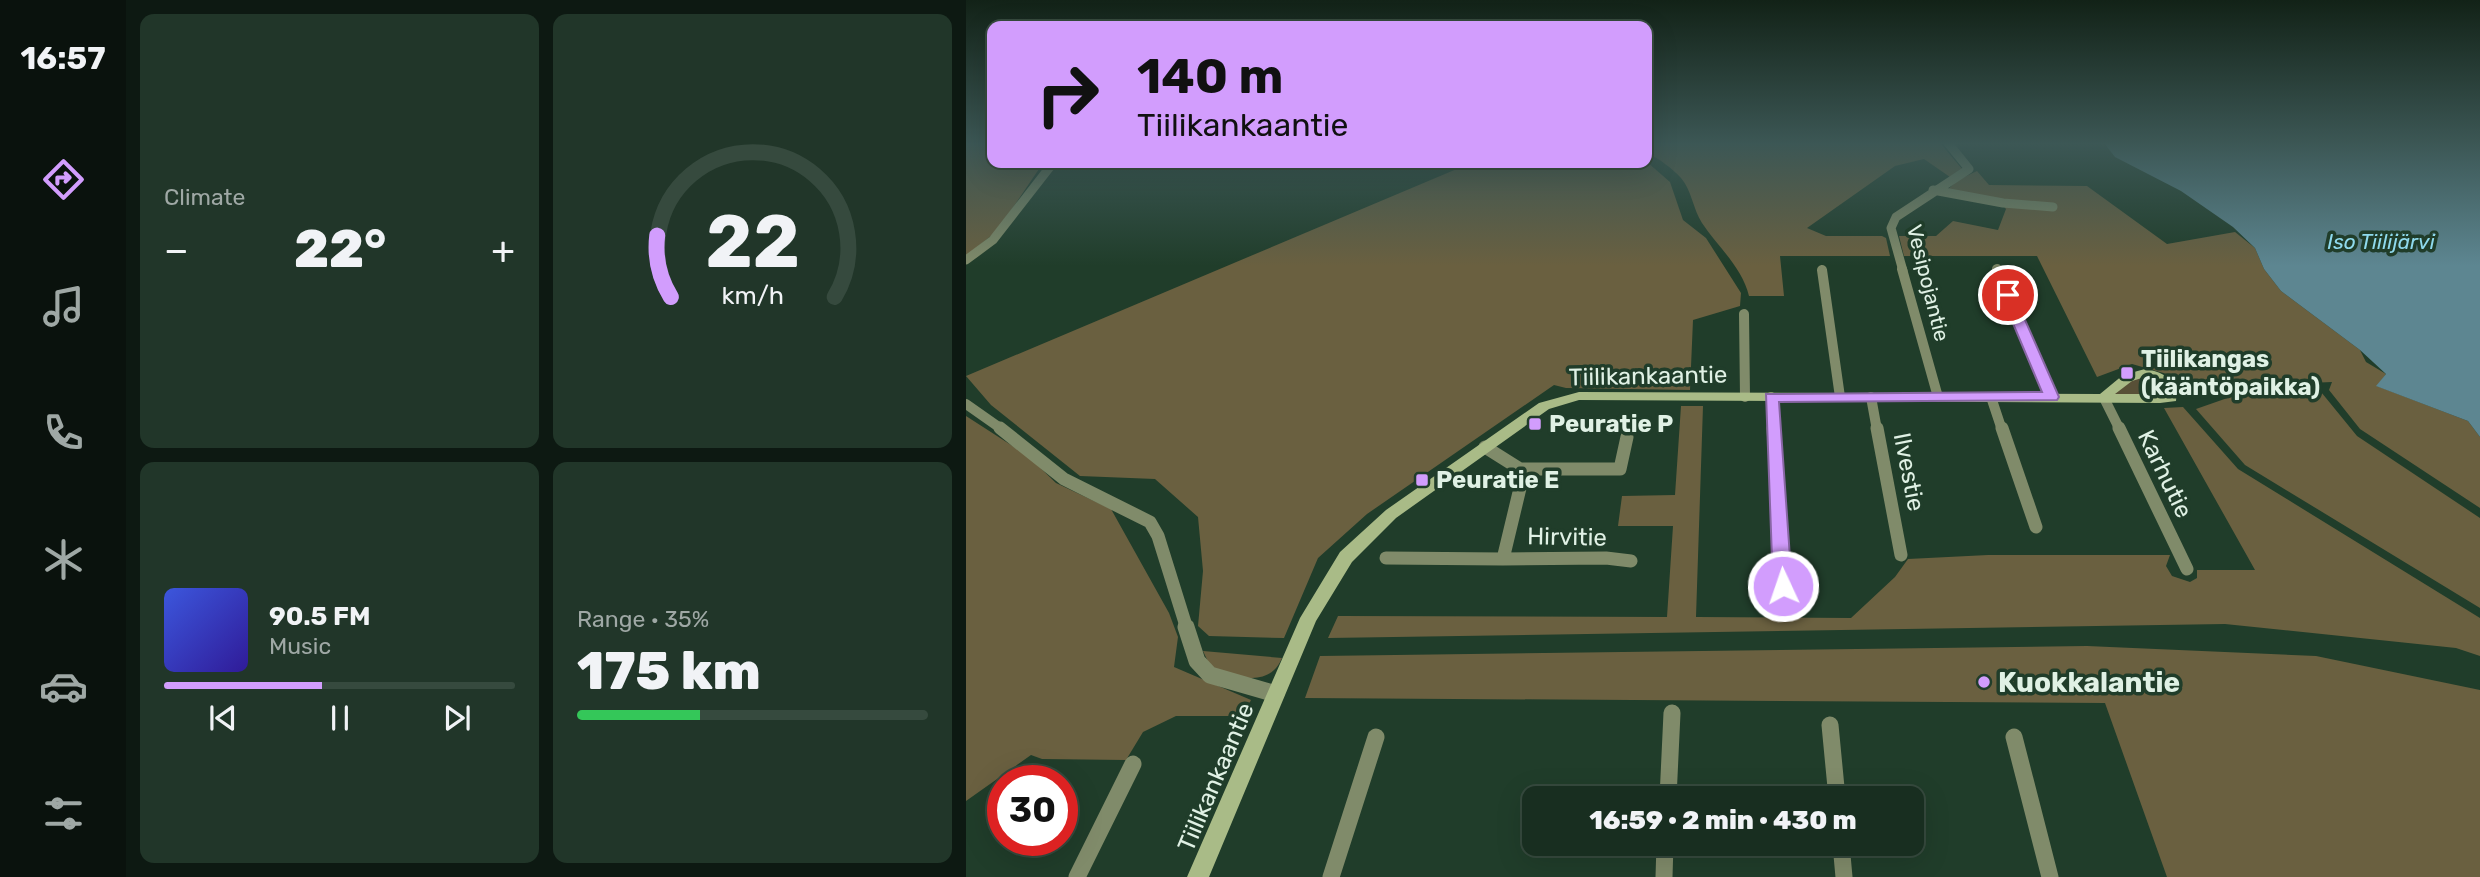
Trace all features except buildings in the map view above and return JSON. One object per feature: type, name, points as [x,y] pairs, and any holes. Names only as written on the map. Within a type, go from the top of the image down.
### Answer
[{"type":"street","points":[[966,260],[993,240],[1037,184]]},
{"type":"street","name":"Vesipojantie","points":[[1938,397],[1891,228],[1896,217],[1943,184]]},
{"type":"street","points":[[1933,190],[2053,207]]},
{"type":"street","points":[[1997,269],[2051,397]]},
{"type":"street","points":[[1822,270],[1840,397]]},
{"type":"street","points":[[1744,314],[1745,397]]},
{"type":"street","name":"Tiilikankaantie","points":[[1198,877],[1320,596],[1346,557],[1391,514],[1544,406],[1579,396],[2104,398]]},
{"type":"street","points":[[1772,397],[1783,586]]},
{"type":"street","name":"Ilvestie","points":[[1871,397],[1901,555]]},
{"type":"street","points":[[1991,397],[2036,527]]},
{"type":"street","name":"Karhutie","points":[[2104,398],[2187,569]]},
{"type":"street","points":[[966,404],[1031,450],[1065,479],[1150,522],[1158,536],[1197,661],[1210,675],[1276,694]]},
{"type":"street","points":[[1485,447],[1520,469],[1619,469],[1627,437]]},
{"type":"street","name":"Hirvitie","points":[[1503,559],[1521,484],[1520,469]]},
{"type":"street","name":"Hirvitie","points":[[1386,558],[1606,558],[1631,561]]},
{"type":"street","points":[[1669,786],[1672,713]]},
{"type":"street","points":[[1830,725],[1836,786]]},
{"type":"street","points":[[1331,877],[1376,737]]},
{"type":"street","points":[[2014,737],[2050,877]]},
{"type":"street","points":[[1077,877],[1133,764]]},
{"type":"street","points":[[1664,877],[1665,856]]},
{"type":"street","points":[[1842,856],[1844,877]]},
{"type":"shaded area","points":[[966,184],[1029,184],[997,231],[966,256]]},
{"type":"shaded area","points":[[1421,184],[1671,184],[1683,220],[1706,238],[1741,293],[1740,306],[1693,320],[1690,390],[1566,388],[1554,385],[1367,514],[1318,558],[1284,638],[1209,636],[1198,626],[1203,571],[1198,517],[1155,479],[1080,476],[991,405],[966,376]]},
{"type":"shaded area","points":[[1685,184],[1870,184],[1807,228],[1826,236],[1882,236],[1886,238],[1890,256],[1780,256],[1784,296],[1749,296],[1735,266],[1702,223]]},
{"type":"shaded area","points":[[1954,184],[2087,186],[2167,244],[2235,232],[2255,248],[2264,269],[2281,291],[2360,350],[2366,362],[2386,374],[2377,386],[2468,421],[2480,437],[2480,508],[2360,429],[2329,390],[2332,382],[2212,387],[2132,364],[2097,377],[2037,256],[1904,256],[1899,236],[1936,236],[1953,221],[1998,230],[2006,209],[1998,199],[1946,191]]},
{"type":"shaded area","points":[[2129,379],[2156,379],[2166,391],[2160,394],[2113,395]]},
{"type":"shaded area","points":[[2317,387],[2357,436],[2480,518],[2480,608],[2245,465],[2196,409],[2236,395]]},
{"type":"shaded area","points":[[1681,406],[1703,406],[1696,617],[1851,618],[1895,577],[1908,559],[1988,555],[2170,555],[2166,566],[2172,576],[2190,582],[2197,578],[2197,570],[2255,570],[2164,408],[2183,407],[2238,469],[2480,618],[2480,656],[2456,648],[2225,624],[1328,638],[1338,616],[1667,617],[1673,526],[1618,526],[1622,496],[1675,495]]},
{"type":"shaded area","points":[[966,416],[1028,456],[1056,483],[1111,509],[1169,613],[1178,637],[1174,667],[1251,700],[1243,716],[1176,716],[1143,732],[1126,760],[1042,759],[1031,755],[1017,765],[987,765],[987,786],[966,801]]},
{"type":"shaded area","points":[[2087,646],[2316,656],[2480,690],[2480,877],[2167,877],[2105,703],[1305,698],[1320,656]]},
{"type":"shaded area","points":[[1203,651],[1282,658],[1269,674],[1252,678],[1212,670]]},
{"type":"water","name":"Iso Tiilijärvi","points":[[2167,184],[2480,184],[2480,437],[2468,421],[2376,386],[2386,374],[2360,350],[2281,291],[2264,269],[2255,248],[2233,227]]},
{"type":"place","name":"Tiilikangas (kääntöpaikka)","points":[[2127,373]]},
{"type":"place","name":"Peuratie P","points":[[1535,424]]},
{"type":"place","name":"Peuratie E","points":[[1422,480]]},
{"type":"place","name":"Kuokkalantie","points":[[1984,682]]},
{"type":"route","points":[[1783,586],[1772,397],[2051,397],[2008,295]]}]
